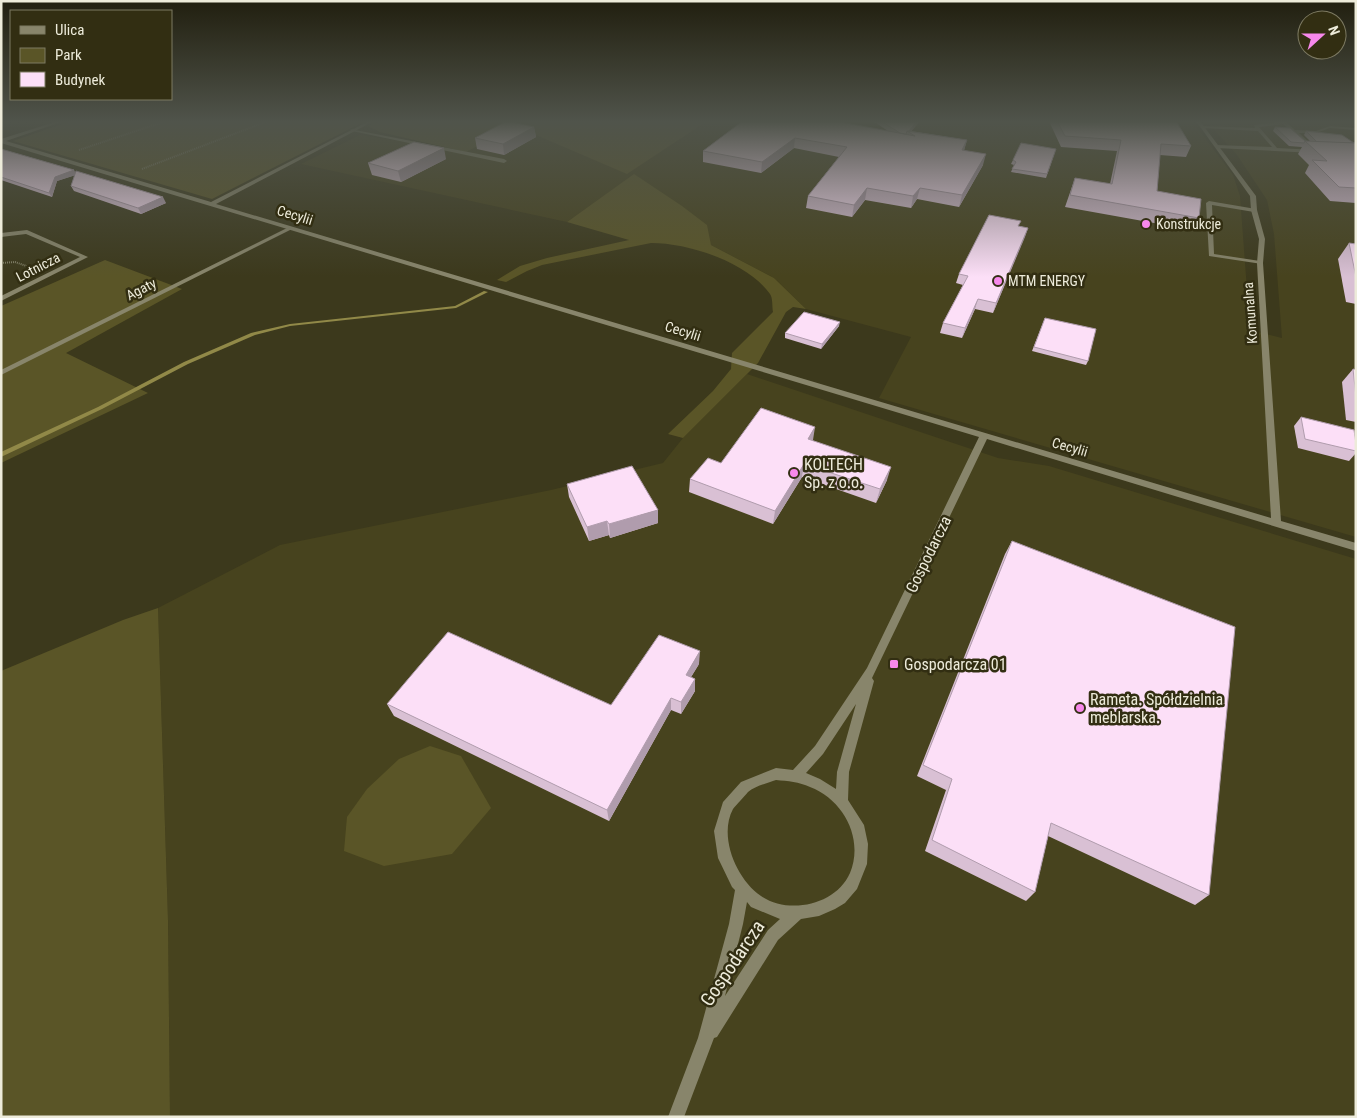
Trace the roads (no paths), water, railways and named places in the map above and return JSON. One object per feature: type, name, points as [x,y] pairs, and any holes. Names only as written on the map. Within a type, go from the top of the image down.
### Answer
[{"type":"street","name":"Cecylii","points":[[105,173],[1356,547]]},
{"type":"street","points":[[211,204],[270,173]]},
{"type":"street","name":"Komunalna","points":[[1237,173],[1253,196],[1254,210],[1262,239],[1260,263],[1276,522]]},
{"type":"street","points":[[1254,210],[1209,203],[1211,255],[1260,263]]},
{"type":"street","name":"Agaty","points":[[1,373],[291,228]]},
{"type":"street","name":"Lotnicza","points":[[1,235],[27,232],[85,257],[1,299]]},
{"type":"street","name":"Gospodarcza","points":[[796,775],[819,750],[871,671],[984,436]]},
{"type":"street","name":"Gospodarcza","points":[[842,801],[843,772],[871,671]]},
{"type":"street","name":"Gospodarcza","points":[[776,774],[796,775],[817,782],[842,801],[854,820],[860,841],[860,862],[857,873],[846,891],[829,905],[796,914],[772,909],[742,890],[728,870],[721,848],[721,826],[727,807],[739,791],[756,780],[776,774]]},
{"type":"street","name":"Gospodarcza","points":[[676,1117],[706,1038],[736,924],[742,890]]},
{"type":"street","name":"Gospodarcza","points":[[706,1038],[773,935],[796,914]]},
{"type":"waterway","points":[[1,455],[100,408],[186,363],[253,334],[290,325],[456,307],[486,292]]},
{"type":"place","name":"Konstrukcje","points":[[1146,224]]},
{"type":"place","name":"MTM ENERGY","points":[[998,281]]},
{"type":"place","name":"KOLTECH Sp. z o.o.","points":[[794,473]]},
{"type":"place","name":"Gospodarcza 01","points":[[894,664]]},
{"type":"place","name":"Rameta. Spółdzielnia meblarska.","points":[[1080,708]]}]
